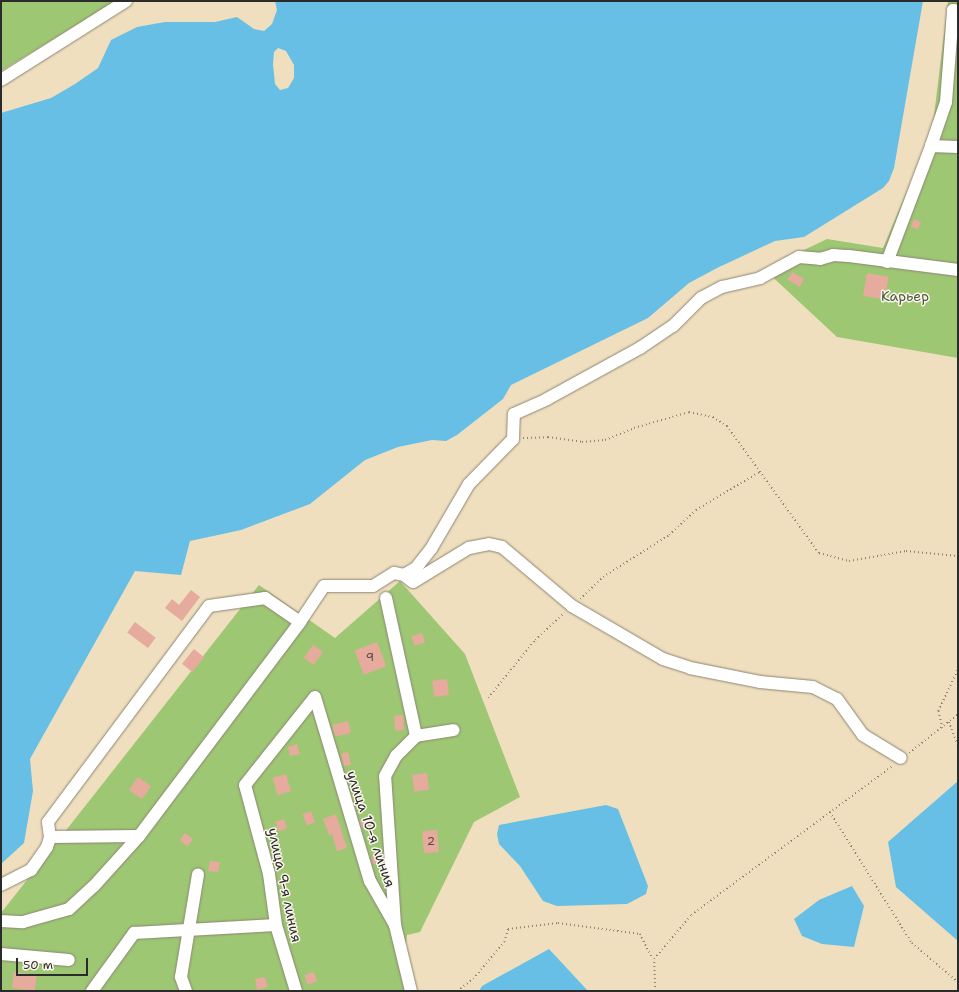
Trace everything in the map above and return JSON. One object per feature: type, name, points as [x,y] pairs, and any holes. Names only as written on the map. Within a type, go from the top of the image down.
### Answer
[{"type":"street","points":[[1,80],[126,1]]},
{"type":"street","points":[[887,262],[946,102],[953,10],[958,11]]},
{"type":"street","points":[[931,146],[958,147]]},
{"type":"street","points":[[404,575],[416,568],[431,549],[469,484],[513,439],[514,414],[547,399],[640,348],[673,326],[701,298],[722,287],[760,278],[799,257],[820,259],[833,255],[958,270]]},
{"type":"street","points":[[1,921],[23,922],[69,909],[140,836],[300,622],[324,586],[373,586],[394,573],[404,575],[413,582],[469,548],[489,544],[502,547],[572,606],[663,659],[690,668],[760,682],[813,687],[837,699],[863,735],[901,758]]},
{"type":"street","points":[[1,885],[30,870],[47,847],[50,837],[48,822],[209,606],[265,598],[300,622]]},
{"type":"street","points":[[386,598],[416,736]]},
{"type":"street","name":"улица 10-я линия","points":[[245,785],[315,697],[370,881],[396,925],[411,991]]},
{"type":"street","points":[[396,925],[385,776],[396,756],[416,736],[454,730]]},
{"type":"street","name":"улица 9-я линия","points":[[245,785],[269,874],[276,925],[296,991]]},
{"type":"street","points":[[50,837],[140,836]]},
{"type":"street","points":[[186,991],[181,977],[190,930],[198,874]]},
{"type":"street","points":[[92,991],[134,933],[276,925]]},
{"type":"street","points":[[1,954],[69,960]]},
{"type":"path","points":[[513,439],[548,437],[582,442],[605,440],[634,428],[689,412],[713,417],[727,426],[819,553],[849,560],[906,551],[958,556]]},
{"type":"path","points":[[488,698],[535,640],[603,577],[669,534],[696,510],[761,471]]},
{"type":"path","points":[[942,728],[938,711],[958,669]]},
{"type":"path","points":[[654,959],[691,915],[942,728],[958,714]]},
{"type":"path","points":[[949,722],[958,746]]},
{"type":"path","points":[[830,812],[912,943],[958,982]]},
{"type":"path","points":[[457,991],[473,980],[504,942],[508,929],[558,923],[640,934],[654,959],[655,991]]},
{"type":"green space","points":[[1,1],[116,1],[1,71]]},
{"type":"green space","name":"Карьер","points":[[948,1],[958,2],[958,358],[837,337],[764,269],[827,239],[883,248],[932,132]]},
{"type":"green space","points":[[400,581],[465,654],[520,797],[474,822],[420,932],[407,935],[402,980],[406,991],[1,991],[1,913],[259,585],[335,638]]},
{"type":"water","points":[[275,1],[923,1],[894,168],[889,181],[883,188],[804,237],[775,241],[717,268],[689,283],[648,318],[511,385],[503,399],[457,435],[446,441],[432,440],[398,447],[365,460],[310,504],[241,530],[190,541],[181,575],[135,571],[30,759],[33,791],[24,843],[1,864],[1,113],[51,98],[75,84],[98,68],[111,40],[137,27],[165,22],[215,22],[237,17],[254,29],[264,31],[272,24],[277,10]],"holes":[[[278,48],[286,51],[294,65],[294,78],[288,88],[280,90],[275,84],[273,64],[274,52]]]},
{"type":"water","points":[[958,781],[958,941],[896,887],[888,842]]},
{"type":"water","points":[[606,805],[618,809],[648,886],[646,894],[627,904],[557,906],[543,901],[520,866],[499,844],[497,834],[499,825]]},
{"type":"water","points":[[852,886],[864,906],[854,947],[822,944],[802,936],[794,919],[819,900]]},
{"type":"water","points":[[549,949],[588,991],[479,991],[482,986]]},
{"type":"building","points":[[914,219],[921,222],[918,229],[911,227]]},
{"type":"building","points":[[792,272],[804,279],[800,287],[788,280]]},
{"type":"building","points":[[867,273],[889,277],[885,299],[863,296]]},
{"type":"building","points":[[191,590],[200,597],[182,621],[165,608],[172,599],[179,605]]},
{"type":"building","points":[[135,622],[156,638],[148,648],[127,632]]},
{"type":"building","points":[[422,633],[425,643],[414,646],[411,636]]},
{"type":"building","points":[[377,642],[386,666],[364,675],[355,651]]},
{"type":"building","points":[[313,645],[323,652],[314,665],[304,658]]},
{"type":"building","points":[[194,649],[204,657],[192,672],[182,664]]},
{"type":"building","points":[[447,679],[449,695],[434,697],[432,681]]},
{"type":"building","points":[[403,715],[404,730],[395,731],[394,716]]},
{"type":"building","points":[[348,721],[351,733],[335,737],[332,725]]},
{"type":"building","points":[[297,744],[300,754],[290,756],[288,747]]},
{"type":"building","points":[[348,752],[351,765],[344,766],[341,754]]},
{"type":"building","points":[[427,773],[429,790],[414,792],[412,775]]},
{"type":"building","points":[[286,774],[291,791],[278,795],[273,778]]},
{"type":"building","points":[[138,777],[151,786],[142,799],[129,790]]},
{"type":"building","points":[[311,811],[315,822],[307,825],[303,814]]},
{"type":"building","points":[[336,814],[347,848],[337,851],[332,834],[329,835],[323,819]]},
{"type":"building","points":[[372,817],[374,824],[361,827],[360,821]]},
{"type":"building","points":[[284,819],[287,829],[278,831],[275,822]]},
{"type":"building","points":[[437,830],[439,852],[424,853],[422,831]]},
{"type":"building","points":[[185,833],[193,839],[188,846],[180,840]]},
{"type":"building","points":[[372,855],[383,856],[383,864],[373,864]]},
{"type":"building","points":[[210,861],[220,862],[218,872],[208,871]]},
{"type":"building","points":[[14,972],[37,975],[35,991],[12,988]]},
{"type":"building","points":[[314,972],[317,982],[307,984],[304,975]]},
{"type":"building","points":[[265,977],[268,987],[257,990],[255,979]]}]
